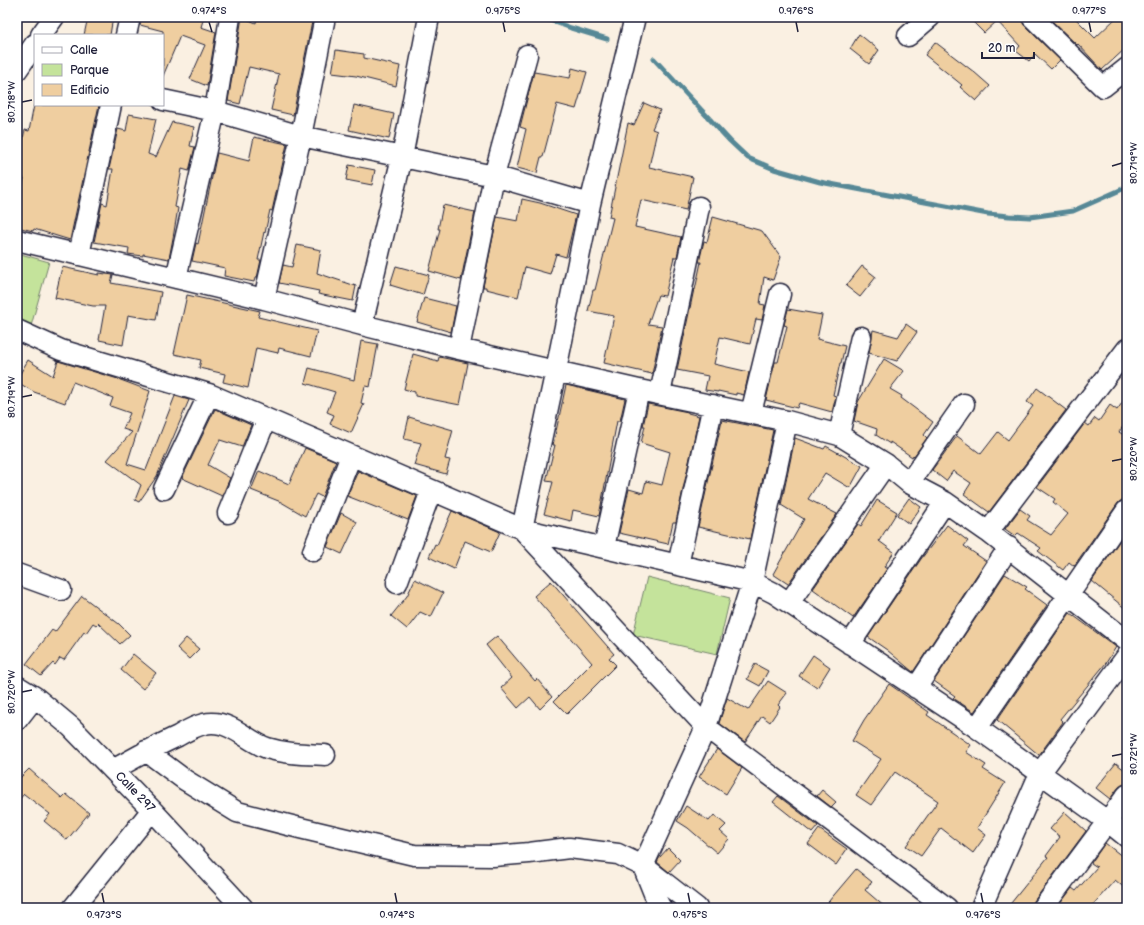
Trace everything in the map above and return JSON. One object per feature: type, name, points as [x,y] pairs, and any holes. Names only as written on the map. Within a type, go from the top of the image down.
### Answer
[{"type":"street","points":[[42,34],[54,17]]},
{"type":"street","points":[[126,34],[130,17]]},
{"type":"street","points":[[176,278],[215,111],[230,17]]},
{"type":"street","points":[[264,299],[301,136],[325,17]]},
{"type":"street","points":[[362,325],[402,157],[429,17]]},
{"type":"street","points":[[522,530],[590,204],[635,17]]},
{"type":"street","points":[[908,36],[930,17]]},
{"type":"street","points":[[1032,17],[1103,88],[1127,68]]},
{"type":"street","points":[[22,69],[34,46]]},
{"type":"street","points":[[459,349],[494,176],[527,55]]},
{"type":"street","points":[[164,100],[215,111],[301,136],[494,176],[590,204]]},
{"type":"street","points":[[79,255],[111,106]]},
{"type":"street","points":[[660,394],[698,207]]},
{"type":"street","points":[[17,240],[264,299],[459,349],[639,390],[787,420],[839,434],[886,464],[909,483],[944,502],[988,532],[1127,641]]},
{"type":"street","points":[[750,413],[780,294]]},
{"type":"street","points":[[17,330],[61,350],[209,394],[522,530],[604,547],[752,582],[774,593],[977,728],[1127,837]]},
{"type":"street","points":[[839,434],[861,338]]},
{"type":"street","points":[[988,532],[1127,349]]},
{"type":"street","points":[[604,547],[639,390]]},
{"type":"street","points":[[164,489],[209,394]]},
{"type":"street","points":[[909,483],[964,404]]},
{"type":"street","points":[[678,565],[713,405]]},
{"type":"street","points":[[228,513],[266,419]]},
{"type":"street","points":[[661,908],[643,866],[706,727],[752,582],[787,420]]},
{"type":"street","points":[[313,551],[351,456]]},
{"type":"street","points":[[789,603],[886,464]]},
{"type":"street","points":[[397,583],[431,491]]},
{"type":"street","points":[[850,644],[944,502]]},
{"type":"street","points":[[977,728],[1067,595],[1127,510]]},
{"type":"street","points":[[522,530],[706,727],[947,908]]},
{"type":"street","points":[[916,688],[1008,547]]},
{"type":"street","points":[[17,574],[61,590]]},
{"type":"street","points":[[981,908],[1040,773],[1127,656]]},
{"type":"street","name":"Calle 297","points":[[17,686],[35,697],[72,727],[244,908]]},
{"type":"street","points":[[17,720],[35,697]]},
{"type":"street","points":[[113,770],[146,751],[200,725],[212,723],[224,726],[240,733],[266,748],[285,753],[325,755]]},
{"type":"street","points":[[146,751],[185,780],[237,812],[414,855],[493,856],[529,854],[569,848],[618,854],[643,866],[697,908]]},
{"type":"street","points":[[1043,908],[1127,795]]},
{"type":"street","points":[[73,908],[152,810]]},
{"type":"green space","points":[[17,253],[49,262],[31,326],[17,321]]},
{"type":"green space","points":[[647,577],[730,598],[717,654],[633,635]]},
{"type":"building","points":[[88,17],[113,17],[110,34],[84,34]]},
{"type":"building","points":[[141,17],[204,17],[201,27],[216,32],[207,86],[190,79],[205,45],[180,36],[164,74],[163,31],[140,25]]},
{"type":"building","points":[[242,17],[256,23],[257,17],[313,17],[293,115],[271,110],[279,74],[249,67],[240,104],[228,101]]},
{"type":"building","points":[[968,17],[1021,17],[1024,25],[1060,60],[1051,69],[1035,54],[1029,61],[1016,51],[1020,46],[997,21],[984,33]]},
{"type":"building","points":[[1056,17],[1074,17],[1095,38],[1117,17],[1127,17],[1127,47],[1102,70],[1078,44],[1077,45],[1052,21]]},
{"type":"building","points":[[859,34],[879,50],[869,64],[850,49]]},
{"type":"building","points":[[935,42],[990,86],[976,101],[960,87],[962,85],[925,55]]},
{"type":"building","points":[[336,50],[364,54],[364,58],[400,66],[396,86],[356,76],[332,73]]},
{"type":"building","points":[[572,68],[587,72],[576,109],[557,104],[543,157],[541,157],[537,173],[517,168],[526,129],[520,127],[534,72],[570,78]]},
{"type":"building","points":[[644,103],[660,110],[652,129],[657,131],[649,167],[693,177],[686,210],[641,200],[635,227],[681,237],[677,257],[674,257],[665,296],[658,295],[648,324],[662,326],[652,374],[604,363],[614,316],[588,311],[593,290],[595,290],[613,218],[609,217],[628,123],[634,125]]},
{"type":"building","points":[[34,105],[99,106],[70,240],[34,229],[33,231],[17,227],[17,210],[24,178],[17,176],[17,154],[19,155],[25,130],[29,131]]},
{"type":"building","points":[[354,105],[394,114],[389,139],[349,130]]},
{"type":"building","points":[[129,114],[156,119],[148,154],[156,157],[172,122],[194,127],[190,146],[195,147],[189,171],[182,169],[175,207],[178,208],[169,259],[143,254],[143,256],[128,254],[129,248],[94,242],[102,203],[107,205],[113,169],[109,169],[118,129],[126,131]]},
{"type":"building","points":[[254,137],[287,144],[272,211],[270,210],[265,233],[264,232],[258,260],[261,260],[257,278],[255,278],[254,282],[224,276],[225,268],[192,261],[196,243],[198,244],[217,153],[249,161]]},
{"type":"building","points":[[349,165],[375,170],[372,185],[346,180]]},
{"type":"building","points":[[522,199],[540,203],[576,215],[566,257],[556,254],[550,274],[525,267],[518,297],[483,287],[497,217],[518,221]]},
{"type":"building","points":[[443,205],[475,212],[461,280],[429,271],[440,229],[438,229]]},
{"type":"building","points":[[713,217],[762,231],[781,257],[773,280],[764,277],[760,304],[765,305],[762,320],[756,319],[750,344],[720,337],[714,364],[749,372],[744,395],[705,390],[708,376],[677,370],[701,262],[699,262],[704,241],[707,242]]},
{"type":"building","points":[[297,245],[321,250],[317,273],[356,286],[353,301],[318,294],[319,291],[279,283],[283,265],[292,267]]},
{"type":"building","points":[[396,266],[429,275],[423,295],[390,285]]},
{"type":"building","points":[[862,266],[876,277],[860,297],[846,286]]},
{"type":"building","points":[[62,267],[99,275],[99,273],[113,275],[111,283],[161,292],[156,320],[128,315],[123,345],[99,340],[105,306],[93,306],[55,298]]},
{"type":"building","points":[[187,295],[260,311],[258,317],[317,331],[311,356],[279,348],[278,353],[256,348],[248,388],[223,382],[225,374],[199,368],[201,360],[174,354]]},
{"type":"building","points":[[424,298],[456,306],[451,332],[417,322]]},
{"type":"building","points":[[788,309],[822,315],[817,339],[845,346],[833,395],[836,396],[832,412],[799,403],[797,408],[766,400],[775,362],[778,362],[787,326],[784,325]]},
{"type":"building","points":[[906,324],[917,332],[897,361],[869,353],[873,330],[898,337]]},
{"type":"building","points":[[361,341],[378,344],[370,387],[365,386],[361,403],[364,404],[351,433],[330,424],[334,415],[327,412],[335,392],[305,383],[309,368],[354,380]]},
{"type":"building","points":[[413,354],[438,361],[439,357],[468,363],[460,405],[415,396],[415,392],[404,389]]},
{"type":"building","points":[[884,359],[904,371],[890,389],[902,396],[901,398],[933,422],[924,435],[927,438],[912,457],[890,442],[890,444],[876,435],[877,429],[854,421],[858,402]]},
{"type":"building","points":[[28,360],[53,376],[58,361],[118,379],[150,391],[127,464],[146,470],[175,396],[189,400],[157,476],[139,502],[135,500],[141,485],[107,460],[132,432],[123,429],[130,413],[110,406],[113,398],[73,382],[65,403],[34,392],[17,382],[17,379]]},
{"type":"building","points":[[566,385],[625,399],[620,421],[617,421],[599,516],[573,510],[571,521],[544,514],[553,482],[546,481],[555,445],[553,445]]},
{"type":"building","points":[[1037,388],[1066,410],[989,512],[964,494],[971,483],[953,471],[946,481],[932,470],[957,436],[981,454],[998,432],[1008,440],[1033,406],[1027,402]]},
{"type":"building","points":[[1127,396],[1127,421],[1119,432],[1127,437],[1127,499],[1118,503],[1074,566],[1069,562],[1063,570],[1038,551],[1041,548],[1018,533],[1015,536],[1005,529],[1020,509],[1030,516],[1027,520],[1051,535],[1068,514],[1053,502],[1055,499],[1037,487],[1085,423],[1089,426],[1095,418],[1099,421],[1110,405],[1117,410]]},
{"type":"building","points":[[648,404],[688,412],[699,416],[676,522],[673,522],[668,544],[619,533],[629,489],[643,493],[646,481],[662,485],[670,452],[641,443]]},
{"type":"building","points":[[215,409],[251,425],[242,447],[220,440],[208,465],[230,478],[222,496],[182,478]]},
{"type":"building","points":[[409,417],[453,430],[445,459],[450,460],[446,474],[414,465],[421,443],[404,439]]},
{"type":"building","points":[[722,420],[773,430],[750,539],[698,527]]},
{"type":"building","points":[[795,438],[824,449],[826,446],[862,466],[850,488],[825,473],[808,499],[837,514],[788,584],[773,574],[804,519],[781,505]]},
{"type":"building","points":[[305,448],[336,461],[322,497],[316,494],[305,516],[281,502],[251,490],[259,471],[289,484]]},
{"type":"building","points":[[358,471],[417,496],[408,520],[347,496]]},
{"type":"building","points":[[909,498],[921,507],[909,524],[897,515]]},
{"type":"building","points":[[877,500],[897,512],[879,541],[894,552],[884,567],[887,569],[853,618],[813,589],[858,524],[861,526]]},
{"type":"building","points":[[452,511],[500,532],[491,552],[465,541],[454,569],[429,557],[435,544],[437,545]]},
{"type":"building","points":[[341,513],[357,522],[342,554],[327,547]]},
{"type":"building","points":[[947,525],[968,541],[964,546],[986,561],[913,672],[887,650],[868,637],[921,559]]},
{"type":"building","points":[[1127,530],[1127,610],[1092,581]]},
{"type":"building","points":[[1005,574],[1027,587],[1025,589],[1047,605],[974,712],[953,698],[955,696],[934,681]]},
{"type":"building","points":[[415,579],[443,593],[431,617],[420,612],[407,629],[391,616],[407,596]]},
{"type":"building","points":[[551,581],[614,654],[609,658],[616,665],[567,714],[554,701],[592,663],[534,596]]},
{"type":"building","points":[[82,596],[119,624],[130,635],[120,644],[98,623],[96,625],[93,623],[86,633],[84,632],[64,660],[60,658],[55,665],[53,663],[41,676],[26,664],[52,630],[55,632]]},
{"type":"building","points":[[1070,613],[1116,647],[1106,663],[1060,719],[1063,722],[1039,755],[997,720]]},
{"type":"building","points":[[497,636],[535,681],[537,679],[552,697],[540,709],[530,697],[518,708],[501,688],[512,678],[486,645]]},
{"type":"building","points":[[186,638],[199,649],[189,659],[177,648]]},
{"type":"building","points":[[133,654],[156,673],[143,689],[121,670]]},
{"type":"building","points":[[813,655],[830,667],[817,688],[799,676]]},
{"type":"building","points":[[755,664],[768,671],[760,686],[747,679]]},
{"type":"building","points":[[768,681],[787,693],[778,705],[780,707],[770,722],[762,716],[745,742],[719,723],[727,698],[748,710]]},
{"type":"building","points":[[889,684],[929,712],[927,715],[971,745],[966,752],[986,765],[983,769],[1005,783],[977,828],[986,835],[973,853],[941,828],[921,856],[906,846],[938,801],[895,772],[871,805],[856,795],[881,759],[852,741],[864,720]]},
{"type":"building","points":[[717,749],[742,768],[726,794],[699,777]]},
{"type":"building","points":[[1116,763],[1127,772],[1127,784],[1118,788],[1110,799],[1096,788]]},
{"type":"building","points":[[29,769],[62,798],[66,794],[89,813],[67,840],[44,821],[50,814],[24,794],[17,802],[17,781]]},
{"type":"building","points":[[822,790],[836,802],[831,807],[817,796]]},
{"type":"building","points":[[778,796],[818,826],[812,833],[773,802]]},
{"type":"building","points":[[686,806],[709,821],[714,815],[726,825],[720,831],[729,839],[717,853],[688,828],[677,821]]},
{"type":"building","points":[[1065,812],[1086,831],[1034,901],[1032,908],[1007,908],[1048,857],[1046,856],[1060,837],[1050,829]]},
{"type":"building","points":[[819,829],[847,849],[836,865],[808,844]]},
{"type":"building","points":[[1105,843],[1127,860],[1127,890],[1115,880],[1090,908],[1057,908],[1072,888],[1076,891],[1097,867],[1091,863]]},
{"type":"building","points":[[668,848],[680,860],[669,872],[657,862]]},
{"type":"building","points":[[856,869],[872,882],[865,890],[886,908],[823,908]]},
{"type":"waterway","points":[[542,17],[607,39]]},
{"type":"waterway","points":[[654,59],[730,141],[748,158],[774,169],[820,182],[988,214],[1030,217],[1073,211],[1127,187]]}]
